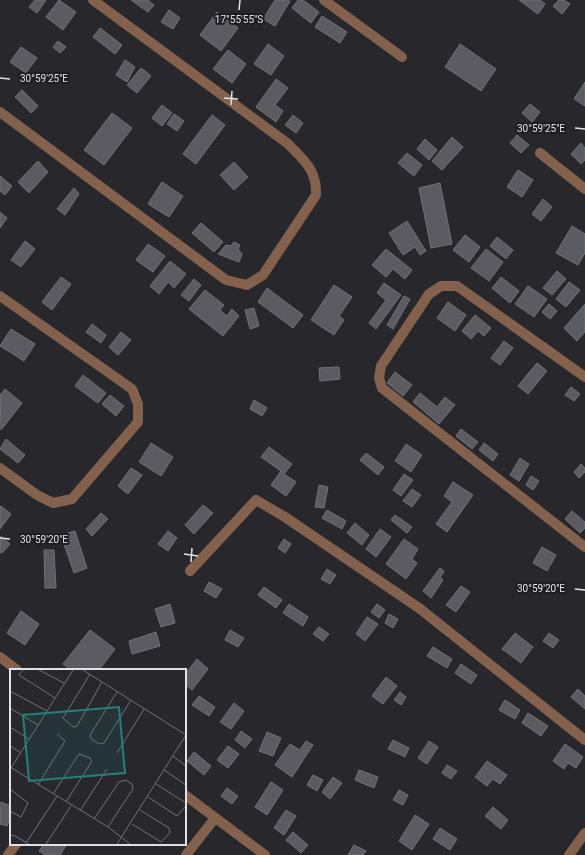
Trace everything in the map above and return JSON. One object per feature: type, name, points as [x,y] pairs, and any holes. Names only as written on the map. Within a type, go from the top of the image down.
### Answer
[{"type":"street","points":[[0,112],[226,280],[247,285],[263,275],[316,196],[317,181],[307,163],[287,143],[93,0]]},
{"type":"street","points":[[324,0],[402,57]]},
{"type":"street","points":[[540,153],[585,189]]},
{"type":"street","points":[[585,377],[457,286],[441,286],[429,294],[424,300],[381,366],[379,378],[382,388],[585,547]]},
{"type":"street","points":[[0,296],[132,389],[138,404],[138,422],[72,500],[53,503],[37,495],[0,468]]},
{"type":"street","points":[[190,572],[256,500],[285,516],[419,608],[585,740]]},
{"type":"street","points":[[0,657],[16,669]]},
{"type":"street","points":[[186,796],[265,855]]},
{"type":"street","points":[[186,855],[214,818]]},
{"type":"street","points":[[569,855],[585,833]]},
{"type":"street","points":[[8,855],[15,845]]},
{"type":"building","points":[[35,0],[46,0],[37,13],[29,7]]},
{"type":"building","points":[[59,0],[76,12],[63,30],[46,17]]},
{"type":"building","points":[[131,0],[148,0],[154,5],[148,12]]},
{"type":"building","points":[[275,0],[290,1],[275,26],[263,19]]},
{"type":"building","points":[[298,0],[303,0],[319,12],[311,23],[292,8]]},
{"type":"building","points":[[519,0],[540,0],[545,4],[538,14]]},
{"type":"building","points":[[559,0],[564,0],[570,4],[562,14],[553,6]]},
{"type":"building","points":[[169,10],[180,18],[173,29],[161,22]]},
{"type":"building","points":[[217,12],[238,28],[221,51],[200,35]]},
{"type":"building","points":[[322,16],[347,32],[340,43],[315,27]]},
{"type":"building","points":[[100,28],[122,45],[115,54],[93,37]]},
{"type":"building","points":[[58,41],[66,47],[60,53],[53,47]]},
{"type":"building","points":[[268,44],[284,56],[271,75],[254,64]]},
{"type":"building","points":[[460,44],[496,69],[481,91],[445,67]]},
{"type":"building","points":[[21,47],[37,58],[26,73],[10,62]]},
{"type":"building","points":[[228,50],[246,64],[232,83],[213,69]]},
{"type":"building","points":[[125,60],[135,67],[127,82],[116,75]]},
{"type":"building","points":[[141,68],[151,76],[137,93],[127,85]]},
{"type":"building","points":[[276,79],[288,88],[275,105],[283,111],[276,122],[256,107]]},
{"type":"building","points":[[585,82],[585,106],[574,99]]},
{"type":"building","points":[[22,90],[38,106],[31,113],[15,97]]},
{"type":"building","points":[[530,104],[540,112],[532,122],[522,113]]},
{"type":"building","points":[[162,105],[172,113],[162,126],[152,118]]},
{"type":"building","points":[[112,113],[132,128],[104,165],[84,150]]},
{"type":"building","points":[[174,114],[184,121],[177,131],[167,124]]},
{"type":"building","points":[[212,115],[225,125],[196,164],[183,154]]},
{"type":"building","points":[[293,115],[303,123],[296,133],[285,125]]},
{"type":"building","points":[[517,135],[529,145],[521,153],[510,143]]},
{"type":"building","points":[[452,137],[463,147],[442,170],[432,161]]},
{"type":"building","points":[[425,139],[437,150],[429,160],[417,149]]},
{"type":"building","points":[[581,143],[585,148],[585,160],[581,164],[571,154]]},
{"type":"building","points":[[407,153],[422,165],[414,176],[398,163]]},
{"type":"building","points":[[38,161],[48,172],[29,193],[18,182]]},
{"type":"building","points":[[234,162],[248,177],[234,190],[220,175]]},
{"type":"building","points":[[518,170],[533,180],[522,197],[507,187]]},
{"type":"building","points":[[0,176],[12,186],[5,195],[0,191]]},
{"type":"building","points":[[162,182],[183,196],[169,217],[148,204]]},
{"type":"building","points":[[440,183],[452,244],[431,248],[419,188]]},
{"type":"building","points":[[74,188],[79,194],[65,215],[57,209]]},
{"type":"building","points":[[543,199],[552,207],[541,221],[532,214]]},
{"type":"building","points":[[0,212],[7,218],[0,228]]},
{"type":"building","points":[[407,221],[426,251],[420,255],[415,247],[403,255],[389,233]]},
{"type":"building","points":[[201,223],[223,242],[214,252],[192,233]]},
{"type":"building","points":[[572,226],[585,234],[585,253],[578,265],[556,253]]},
{"type":"building","points":[[465,235],[480,247],[469,262],[453,250]]},
{"type":"building","points":[[497,237],[513,250],[506,259],[490,246]]},
{"type":"building","points":[[25,241],[35,249],[21,267],[11,260]]},
{"type":"building","points":[[234,242],[240,245],[238,249],[242,254],[239,262],[218,254],[226,245],[231,246]]},
{"type":"building","points":[[148,244],[165,256],[153,272],[136,260]]},
{"type":"building","points":[[386,249],[412,270],[405,279],[393,269],[386,277],[372,265]]},
{"type":"building","points":[[486,249],[503,262],[489,281],[471,268]]},
{"type":"building","points":[[170,261],[186,274],[174,288],[168,282],[159,294],[150,286]]},
{"type":"building","points":[[557,271],[566,279],[552,295],[543,288]]},
{"type":"building","points":[[61,277],[71,284],[52,310],[42,302]]},
{"type":"building","points":[[501,277],[519,291],[510,303],[492,288]]},
{"type":"building","points":[[194,279],[201,285],[189,301],[181,295]]},
{"type":"building","points":[[569,282],[580,290],[566,307],[556,299]]},
{"type":"building","points":[[384,283],[401,295],[376,329],[369,323],[386,300],[377,293]]},
{"type":"building","points":[[334,285],[352,297],[339,316],[344,320],[334,335],[311,320]]},
{"type":"building","points":[[528,286],[547,299],[534,317],[515,304]]},
{"type":"building","points":[[267,288],[303,315],[293,328],[258,302]]},
{"type":"building","points":[[205,290],[224,305],[220,310],[227,316],[232,309],[239,316],[223,336],[189,309]]},
{"type":"building","points":[[404,296],[410,299],[393,329],[387,325]]},
{"type":"building","points":[[448,302],[466,315],[455,331],[437,318]]},
{"type":"building","points":[[549,304],[557,311],[550,319],[542,312]]},
{"type":"building","points":[[585,304],[585,332],[577,341],[564,328]]},
{"type":"building","points":[[254,308],[259,326],[250,329],[245,310]]},
{"type":"building","points":[[475,315],[491,328],[484,336],[478,331],[471,339],[462,331]]},
{"type":"building","points":[[92,324],[106,335],[101,343],[86,332]]},
{"type":"building","points":[[11,329],[35,344],[24,361],[0,346]]},
{"type":"building","points":[[121,332],[131,340],[118,355],[109,347]]},
{"type":"building","points":[[504,341],[513,348],[500,365],[491,358]]},
{"type":"building","points":[[537,363],[547,371],[528,394],[518,386]]},
{"type":"building","points":[[339,367],[340,379],[320,381],[319,368]]},
{"type":"building","points":[[395,372],[412,385],[403,396],[387,383]]},
{"type":"building","points":[[83,375],[106,393],[98,403],[75,386]]},
{"type":"building","points":[[571,387],[580,394],[574,401],[565,395]]},
{"type":"building","points":[[5,389],[22,403],[1,430],[0,395]]},
{"type":"building","points":[[420,393],[437,407],[445,397],[455,405],[439,424],[413,402]]},
{"type":"building","points":[[110,395],[124,406],[116,416],[102,404]]},
{"type":"building","points":[[254,400],[267,408],[262,416],[250,409]]},
{"type":"building","points":[[461,429],[478,442],[472,449],[456,436]]},
{"type":"building","points":[[6,439],[25,455],[18,463],[0,449]]},
{"type":"building","points":[[151,443],[173,457],[161,476],[139,462]]},
{"type":"building","points":[[484,443],[498,454],[493,461],[479,450]]},
{"type":"building","points":[[406,444],[422,455],[411,472],[395,461]]},
{"type":"building","points":[[269,447],[292,464],[284,474],[296,482],[286,496],[271,485],[281,471],[261,457]]},
{"type":"building","points":[[366,453],[384,467],[378,475],[360,460]]},
{"type":"building","points":[[520,458],[529,464],[519,481],[510,475]]},
{"type":"building","points":[[581,464],[585,468],[585,472],[579,478],[574,472]]},
{"type":"building","points":[[131,468],[142,475],[128,494],[118,486]]},
{"type":"building","points":[[404,474],[413,480],[401,496],[393,490]]},
{"type":"building","points":[[531,476],[539,481],[533,490],[526,485]]},
{"type":"building","points":[[453,482],[473,495],[447,532],[436,524],[452,502],[444,496]]},
{"type":"building","points":[[319,485],[328,487],[324,508],[315,507]]},
{"type":"building","points":[[412,489],[421,495],[412,507],[403,501]]},
{"type":"building","points":[[203,505],[213,513],[194,534],[185,525]]},
{"type":"building","points":[[1,506],[11,514],[0,529],[0,507]]},
{"type":"building","points":[[327,510],[346,521],[342,529],[322,518]]},
{"type":"building","points":[[572,511],[585,522],[585,528],[580,533],[565,519]]},
{"type":"building","points":[[101,513],[108,519],[92,536],[86,529]]},
{"type":"building","points":[[395,515],[412,527],[407,533],[391,520]]},
{"type":"building","points":[[355,523],[369,535],[362,545],[347,533]]},
{"type":"building","points":[[380,529],[391,537],[376,557],[366,549]]},
{"type":"building","points":[[75,531],[87,568],[74,573],[61,535]]},
{"type":"building","points":[[168,531],[177,538],[168,551],[158,544]]},
{"type":"building","points":[[1,536],[10,544],[2,553],[0,552]]},
{"type":"building","points":[[284,539],[291,544],[285,553],[278,548]]},
{"type":"building","points":[[404,539],[418,549],[412,559],[417,563],[406,579],[386,564]]},
{"type":"building","points":[[542,547],[556,555],[547,571],[533,563]]},
{"type":"building","points":[[44,550],[54,550],[56,588],[45,588]]},
{"type":"building","points":[[440,568],[444,571],[440,578],[443,580],[431,598],[423,591]]},
{"type":"building","points":[[327,569],[336,575],[330,584],[321,579]]},
{"type":"building","points":[[209,582],[222,589],[216,598],[204,591]]},
{"type":"building","points":[[461,586],[470,592],[456,612],[446,605]]},
{"type":"building","points":[[264,587],[282,600],[276,608],[258,595]]},
{"type":"building","points":[[170,604],[175,623],[161,627],[155,609]]},
{"type":"building","points":[[289,604],[308,617],[303,626],[283,613]]},
{"type":"building","points":[[377,604],[385,610],[379,618],[371,612]]},
{"type":"building","points":[[21,611],[39,624],[25,645],[7,633]]},
{"type":"building","points":[[389,614],[398,619],[393,628],[385,623]]},
{"type":"building","points":[[367,617],[378,624],[365,641],[356,634]]},
{"type":"building","points":[[319,627],[329,634],[323,641],[313,634]]},
{"type":"building","points":[[90,630],[115,649],[100,669],[70,669],[63,664]]},
{"type":"building","points":[[230,630],[244,638],[238,647],[225,640]]},
{"type":"building","points":[[156,632],[160,646],[132,654],[129,641]]},
{"type":"building","points":[[515,633],[533,647],[521,663],[502,649]]},
{"type":"building","points":[[549,633],[559,640],[553,648],[543,641]]},
{"type":"building","points":[[433,647],[452,659],[447,668],[427,656]]},
{"type":"building","points":[[197,659],[208,669],[192,690],[186,685],[186,673]]},
{"type":"building","points":[[461,664],[477,675],[471,684],[455,673]]},
{"type":"building","points":[[386,677],[397,686],[383,704],[372,696]]},
{"type":"building","points":[[578,689],[585,696],[585,709],[571,697]]},
{"type":"building","points":[[400,692],[406,697],[401,705],[394,700]]},
{"type":"building","points":[[199,696],[215,707],[209,716],[192,705]]},
{"type":"building","points":[[505,700],[520,710],[515,719],[499,710]]},
{"type":"building","points":[[234,703],[244,711],[231,729],[220,722]]},
{"type":"building","points":[[528,713],[548,726],[541,736],[522,723]]},
{"type":"building","points":[[241,731],[252,739],[245,748],[235,740]]},
{"type":"building","points":[[267,732],[281,738],[273,756],[259,751]]},
{"type":"building","points":[[393,740],[409,748],[405,757],[388,749]]},
{"type":"building","points":[[306,741],[313,745],[292,777],[275,765],[290,744],[300,750]]},
{"type":"building","points":[[429,741],[438,747],[427,764],[418,758]]},
{"type":"building","points":[[565,744],[583,757],[576,768],[568,763],[564,769],[553,761]]},
{"type":"building","points":[[228,746],[239,754],[228,768],[217,760]]},
{"type":"building","points":[[194,752],[211,766],[204,775],[187,761]]},
{"type":"building","points":[[487,761],[507,775],[500,784],[493,779],[487,786],[475,777]]},
{"type":"building","points":[[447,765],[457,771],[451,779],[442,773]]},
{"type":"building","points":[[359,770],[378,777],[374,788],[355,780]]},
{"type":"building","points":[[313,775],[323,780],[317,791],[307,785]]},
{"type":"building","points":[[333,777],[342,783],[330,799],[322,792]]},
{"type":"building","points":[[271,782],[283,790],[267,815],[255,807]]},
{"type":"building","points":[[227,788],[238,796],[232,804],[221,796]]},
{"type":"building","points":[[399,790],[408,795],[403,805],[393,800]]},
{"type":"building","points":[[1,802],[10,806],[10,818],[7,826],[0,824]]},
{"type":"building","points":[[493,807],[508,820],[501,829],[485,816]]},
{"type":"building","points":[[286,810],[296,816],[284,835],[274,828]]},
{"type":"building","points":[[415,815],[429,824],[412,850],[399,841]]},
{"type":"building","points":[[440,828],[457,839],[450,850],[433,839]]},
{"type":"building","points":[[293,832],[308,845],[301,853],[286,840]]},
{"type":"building","points":[[43,845],[66,845],[60,855],[45,855],[39,851]]},
{"type":"building","points":[[354,845],[366,851],[363,855],[348,855]]}]
